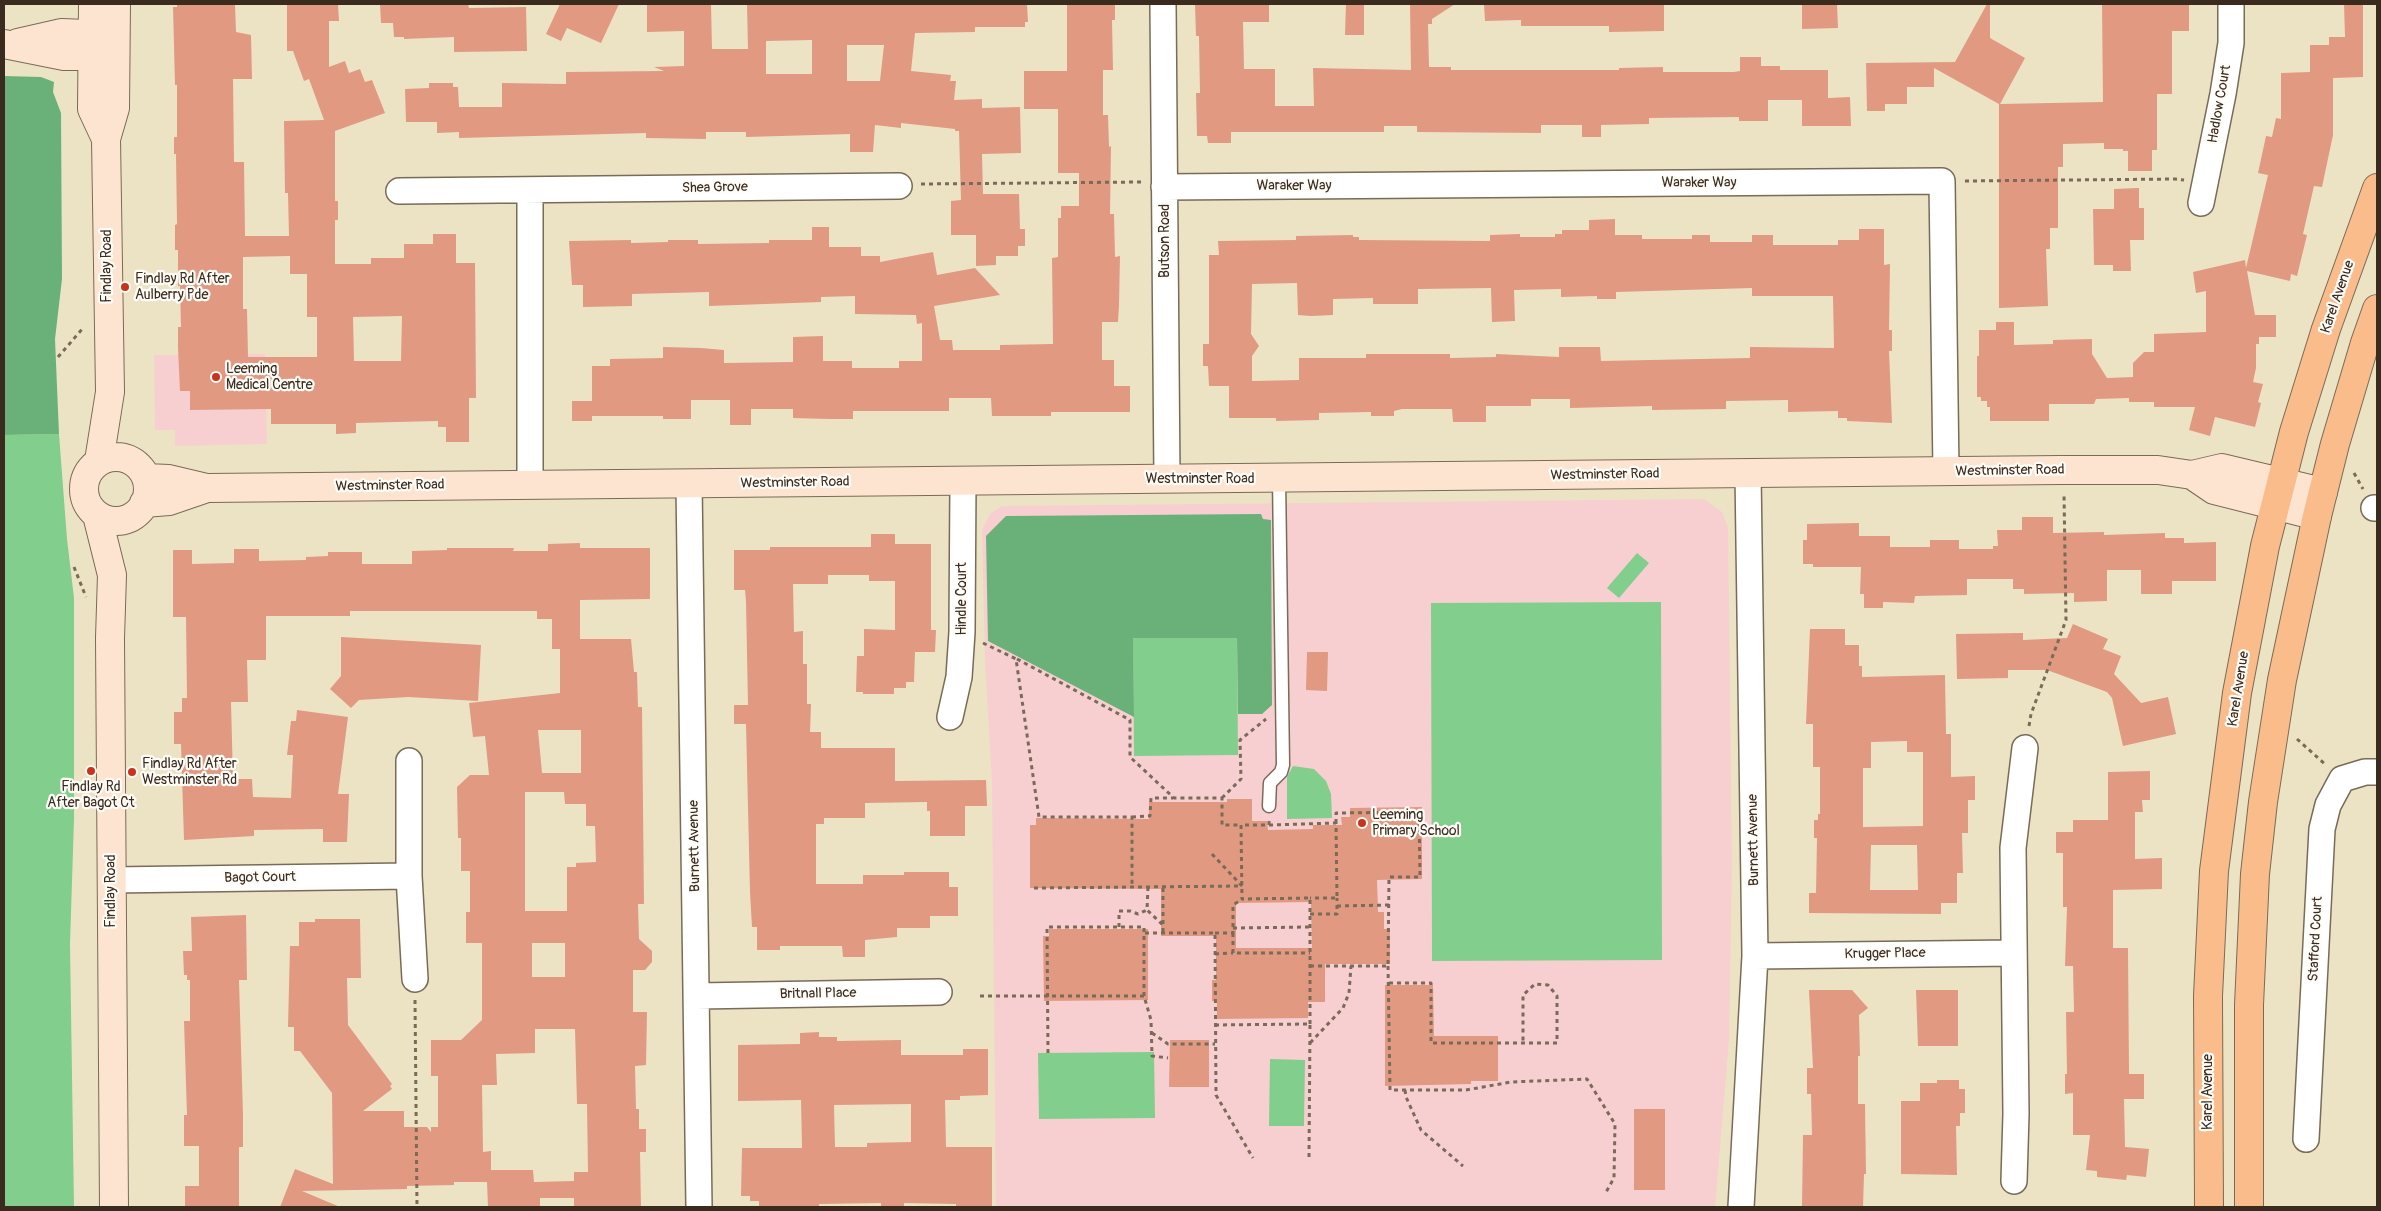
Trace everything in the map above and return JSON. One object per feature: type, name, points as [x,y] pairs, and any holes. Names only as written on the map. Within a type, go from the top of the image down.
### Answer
[{"type":"main road","name":"Findlay Road","points":[[93,4],[104,45]]},
{"type":"main road","name":"Findlay Road","points":[[99,461],[110,392],[106,139],[92,109],[104,45],[116,4]]},
{"type":"main road","points":[[8,44],[64,56],[104,45]]},
{"type":"main road","name":"Karel Avenue","points":[[2209,1207],[2208,996],[2214,871],[2237,693],[2265,546],[2294,432],[2326,330],[2377,188]]},
{"type":"main road","points":[[2249,1207],[2248,1004],[2255,874],[2263,802],[2282,680],[2320,504],[2334,444],[2377,309]]},
{"type":"main road","name":"Findlay Road","points":[[110,392],[140,490],[112,575]]},
{"type":"main road","points":[[118,457],[140,490],[114,521],[97,515],[89,507],[85,498],[84,487],[86,477],[91,468],[99,461],[118,457]]},
{"type":"main road","name":"Westminster Road","points":[[140,490],[169,479],[207,488],[2158,470],[2192,475],[2214,490],[2279,494],[2320,504]]},
{"type":"main road","name":"Findlay Road","points":[[97,515],[112,575],[110,638],[114,1207]]},
{"type":"street","name":"Butson Road","points":[[1163,4],[1167,479]]},
{"type":"street","name":"Hadlow Court","points":[[2203,194],[2224,94],[2231,43],[2231,4]]},
{"type":"street","name":"Waraker Way","points":[[1164,187],[1942,181]]},
{"type":"street","points":[[1942,181],[1946,472]]},
{"type":"street","name":"Shea Grove","points":[[399,192],[900,186]]},
{"type":"street","points":[[530,190],[530,485]]},
{"type":"street","name":"Burnett Avenue","points":[[1741,1207],[1756,956],[1748,473]]},
{"type":"street","name":"Hindle Court","points":[[950,717],[959,677],[962,632],[963,481]]},
{"type":"street","name":"Burnett Avenue","points":[[690,484],[699,1207]]},
{"type":"street","points":[[2014,1181],[2016,1114],[2013,848],[2025,748]]},
{"type":"street","points":[[409,761],[408,876],[415,979]]},
{"type":"street","points":[[2342,779],[2365,772],[2377,772]]},
{"type":"street","name":"Stafford Court","points":[[2306,1139],[2322,829],[2328,805],[2342,779]]},
{"type":"street","name":"Bagot Court","points":[[111,880],[408,876]]},
{"type":"street","name":"Krugger Place","points":[[1756,956],[2014,953]]},
{"type":"street","name":"Britnall Place","points":[[697,996],[939,992]]},
{"type":"lane","points":[[1268,806],[1270,783],[1281,772],[1283,765],[1279,478]]},
{"type":"path","points":[[1942,181],[2175,178],[2203,194]]},
{"type":"path","points":[[926,183],[1146,182],[1164,187]]},
{"type":"path","points":[[2351,469],[2376,508]]},
{"type":"path","points":[[2025,748],[2031,714],[2066,620],[2064,491]]},
{"type":"path","points":[[980,642],[1016,659],[1130,720],[1130,757],[1174,798]]},
{"type":"path","points":[[1016,659],[1039,817],[1150,816],[1151,798],[1222,798],[1241,779],[1240,740],[1283,706]]},
{"type":"path","points":[[2296,738],[2342,779]]},
{"type":"path","points":[[1222,798],[1222,825],[1336,823]]},
{"type":"path","points":[[1268,806],[1269,825]]},
{"type":"path","points":[[1310,914],[1337,914],[1336,813],[1419,812],[1420,877],[1388,877],[1390,1090],[1466,1090],[1511,1082],[1587,1079],[1615,1124],[1614,1178],[1605,1194]]},
{"type":"path","points":[[1132,816],[1132,887]]},
{"type":"path","points":[[1241,825],[1242,899]]},
{"type":"path","points":[[1212,854],[1242,886]]},
{"type":"path","points":[[1034,888],[1242,886]]},
{"type":"path","points":[[1148,887],[1147,910],[1163,925]]},
{"type":"path","points":[[1163,887],[1163,933]]},
{"type":"path","points":[[1309,1158],[1310,898]]},
{"type":"path","points":[[1233,954],[1233,905],[1242,899],[1337,898]]},
{"type":"path","points":[[1337,906],[1388,905]]},
{"type":"path","points":[[1120,927],[1120,911],[1130,911],[1138,914],[1147,910]]},
{"type":"path","points":[[1048,1053],[1047,927],[1144,926],[1144,996],[1151,1020],[1152,1056],[1168,1058]]},
{"type":"path","points":[[1233,928],[1310,927]]},
{"type":"path","points":[[1144,933],[1233,933]]},
{"type":"path","points":[[1215,933],[1216,1095],[1253,1158]]},
{"type":"path","points":[[1215,954],[1310,954]]},
{"type":"path","points":[[1310,966],[1388,966]]},
{"type":"path","points":[[1310,1044],[1343,1008],[1349,993],[1351,966]]},
{"type":"path","points":[[415,979],[417,1207]]},
{"type":"path","points":[[1388,983],[1431,983],[1431,1043],[1523,1043],[1558,1043],[1556,996],[1548,986],[1535,984],[1523,995],[1523,1043]]},
{"type":"path","points":[[980,996],[1144,996]]},
{"type":"path","points":[[1215,1025],[1310,1024]]},
{"type":"path","points":[[1152,1033],[1168,1044],[1216,1044]]},
{"type":"path","points":[[1405,1090],[1406,1097],[1421,1130],[1463,1166]]},
{"type":"shaded area","points":[[265,354],[267,444],[175,446],[175,430],[155,430],[154,355]]},
{"type":"shaded area","name":"Leeming Primary School","points":[[1704,499],[1722,512],[1728,528],[1732,865],[1729,1040],[1715,1207],[996,1207],[992,781],[985,662],[982,530],[990,514],[1002,506]]},
{"type":"green space","points":[[4,76],[41,77],[54,82],[53,92],[61,113],[62,279],[55,339],[59,434],[4,435]]},
{"type":"green space","points":[[59,434],[67,539],[74,598],[74,819],[70,944],[74,1207],[4,1207],[4,435]]},
{"type":"green space","points":[[1261,514],[1263,519],[1271,520],[1272,705],[1262,714],[1238,714],[1237,638],[1133,638],[1134,717],[988,641],[986,536],[1006,516]]},
{"type":"green space","points":[[1637,553],[1649,563],[1619,598],[1607,588]]},
{"type":"green space","points":[[1661,602],[1662,960],[1432,961],[1431,603]]},
{"type":"green space","points":[[1133,638],[1237,638],[1238,755],[1134,756]]},
{"type":"green space","points":[[1293,766],[1314,769],[1326,781],[1331,794],[1332,818],[1287,819],[1287,777]]},
{"type":"green space","points":[[1154,1052],[1155,1118],[1039,1119],[1038,1053]]},
{"type":"green space","points":[[1270,1059],[1305,1060],[1304,1126],[1269,1126]]},
{"type":"building","points":[[177,4],[235,4],[236,32],[251,35],[252,79],[233,79],[234,162],[244,162],[245,236],[289,236],[288,193],[285,193],[284,121],[324,120],[309,79],[304,81],[293,51],[287,51],[287,4],[338,4],[339,21],[329,21],[329,67],[345,61],[349,73],[360,69],[365,82],[372,80],[385,113],[335,131],[335,201],[338,201],[338,220],[335,220],[335,264],[371,264],[371,258],[404,258],[404,244],[433,244],[433,234],[456,234],[456,263],[475,263],[476,398],[469,398],[469,442],[446,442],[446,427],[438,427],[438,421],[356,423],[356,433],[336,434],[336,424],[271,424],[271,409],[190,410],[190,391],[180,391],[178,348],[178,327],[181,327],[178,250],[175,250],[175,225],[177,224],[174,137],[177,137],[177,85],[175,85],[173,7],[177,7]],"holes":[[[290,256],[290,274],[307,274],[307,317],[317,317],[317,357],[248,357],[247,309],[243,309],[243,257]],[[402,316],[401,361],[354,361],[353,317]]]},
{"type":"building","points":[[380,4],[468,4],[469,8],[526,7],[527,51],[454,52],[454,37],[404,39],[404,37],[394,37],[393,23],[381,23]]},
{"type":"building","points":[[560,4],[619,4],[601,43],[567,28],[561,41],[546,34]]},
{"type":"building","points":[[647,4],[711,4],[712,49],[748,49],[747,4],[1027,4],[1028,22],[1025,22],[1025,27],[975,27],[975,32],[915,33],[911,71],[951,75],[950,81],[956,81],[954,100],[982,99],[982,108],[1020,107],[1021,153],[982,154],[983,194],[1019,194],[1020,229],[1025,229],[1025,246],[1018,246],[1018,256],[996,256],[996,265],[976,266],[976,235],[951,235],[951,201],[961,200],[959,131],[955,131],[955,129],[901,123],[901,128],[875,125],[873,152],[850,152],[850,134],[746,137],[746,132],[706,132],[706,139],[646,138],[646,133],[459,138],[459,132],[437,133],[437,122],[406,122],[405,89],[429,88],[429,83],[453,83],[453,87],[458,87],[459,107],[502,107],[502,83],[566,84],[566,72],[664,71],[654,67],[684,66],[684,31],[647,32]],"holes":[[[812,40],[812,74],[766,74],[766,41]],[[847,45],[884,45],[880,81],[847,81]]]},
{"type":"building","points":[[1067,4],[1115,4],[1115,20],[1112,20],[1113,70],[1103,70],[1103,115],[1108,115],[1109,147],[1111,146],[1110,214],[1114,214],[1115,257],[1120,256],[1119,305],[1118,322],[1102,322],[1102,360],[1114,360],[1114,386],[1130,386],[1130,412],[1051,412],[1051,416],[992,416],[991,398],[949,398],[949,411],[853,411],[853,419],[793,418],[793,409],[751,409],[751,425],[730,425],[730,400],[691,400],[691,419],[663,419],[663,416],[592,416],[592,421],[572,421],[572,401],[592,401],[592,366],[610,366],[610,359],[663,358],[663,347],[724,350],[724,363],[793,362],[793,337],[823,336],[823,361],[852,361],[852,368],[899,368],[899,361],[922,361],[922,323],[917,324],[916,315],[855,314],[855,296],[821,297],[821,302],[709,306],[709,292],[632,294],[632,306],[583,307],[583,285],[572,285],[569,241],[631,240],[631,243],[698,240],[698,244],[769,243],[769,240],[812,240],[812,227],[829,227],[829,247],[861,247],[861,256],[880,256],[880,262],[933,252],[937,275],[975,268],[1000,295],[934,306],[940,340],[952,340],[953,350],[1000,350],[1000,345],[1053,344],[1052,258],[1058,257],[1058,218],[1061,218],[1061,206],[1079,206],[1079,173],[1058,173],[1058,109],[1024,109],[1024,71],[1067,71]]},
{"type":"building","points":[[1195,4],[1269,4],[1269,22],[1243,22],[1244,69],[1275,69],[1275,106],[1314,106],[1313,68],[1411,70],[1410,4],[1455,4],[1432,19],[1432,24],[1428,24],[1429,67],[1451,67],[1451,70],[1619,70],[1619,68],[1663,67],[1663,72],[1734,72],[1740,71],[1740,57],[1761,57],[1761,66],[1780,66],[1780,70],[1828,70],[1828,98],[1850,97],[1851,126],[1802,126],[1802,100],[1768,100],[1768,121],[1739,121],[1739,117],[1649,118],[1649,124],[1601,125],[1601,137],[1582,137],[1582,125],[1541,125],[1541,133],[1417,132],[1417,126],[1384,126],[1384,132],[1231,132],[1231,143],[1208,143],[1207,136],[1197,136],[1196,93],[1200,93],[1199,36],[1196,36]]},
{"type":"building","points":[[1346,4],[1364,4],[1364,35],[1345,35]]},
{"type":"building","points":[[1484,4],[1664,4],[1664,31],[1609,32],[1609,26],[1521,26],[1521,20],[1485,21]]},
{"type":"building","points":[[1802,4],[1837,4],[1838,28],[1802,29]]},
{"type":"building","points":[[1987,4],[1990,4],[1990,38],[2025,58],[2000,104],[2103,102],[2102,4],[2189,4],[2189,31],[2172,31],[2172,94],[2157,94],[2157,150],[2152,150],[2152,171],[2128,171],[2128,151],[2123,151],[2123,149],[2104,149],[2104,143],[2063,144],[2063,167],[2058,167],[2058,228],[2050,228],[2050,249],[2046,249],[2048,306],[1999,308],[1999,104],[1934,68],[1934,87],[1907,87],[1907,104],[1885,104],[1885,111],[1867,111],[1866,63],[1955,62]]},
{"type":"building","points":[[2344,4],[2363,4],[2363,77],[2333,78],[2333,135],[2322,187],[2314,186],[2303,234],[2307,235],[2297,276],[2291,274],[2290,281],[2247,271],[2255,315],[2276,315],[2276,337],[2259,337],[2259,344],[2256,344],[2256,368],[2253,382],[2263,384],[2258,402],[2261,403],[2255,427],[2215,417],[2210,436],[2189,430],[2195,407],[2154,407],[2154,402],[2129,402],[2129,398],[2096,399],[2094,404],[2049,404],[2049,421],[1990,421],[1990,407],[1987,407],[1987,401],[1981,401],[1981,397],[1977,397],[1977,356],[1979,356],[1979,330],[1996,330],[1996,322],[2014,322],[2014,345],[2053,344],[2053,340],[2092,339],[2092,354],[2107,378],[2133,377],[2133,363],[2144,352],[2154,352],[2154,334],[2206,332],[2206,291],[2196,293],[2193,272],[2245,260],[2246,268],[2268,175],[2258,173],[2266,136],[2272,137],[2276,118],[2281,119],[2281,73],[2310,72],[2310,45],[2329,45],[2329,37],[2345,37]]},
{"type":"building","points":[[2139,188],[2139,208],[2144,208],[2144,240],[2130,240],[2131,271],[2113,271],[2113,265],[2094,265],[2093,209],[2114,209],[2114,189]]},
{"type":"building","points":[[1615,219],[1615,235],[1642,235],[1642,239],[1692,239],[1692,235],[1710,235],[1710,242],[1752,242],[1752,235],[1773,235],[1773,245],[1838,245],[1838,240],[1859,240],[1859,229],[1884,229],[1884,265],[1890,264],[1889,330],[1892,330],[1892,351],[1889,351],[1892,423],[1847,421],[1847,418],[1838,418],[1838,411],[1788,412],[1788,400],[1726,401],[1726,409],[1652,410],[1652,406],[1570,408],[1570,399],[1531,399],[1531,406],[1486,406],[1486,422],[1453,422],[1452,409],[1402,409],[1394,411],[1394,416],[1371,416],[1371,412],[1319,413],[1319,420],[1276,421],[1276,418],[1229,418],[1229,386],[1209,386],[1208,366],[1203,366],[1203,344],[1209,344],[1209,255],[1219,255],[1218,241],[1296,240],[1296,236],[1353,235],[1353,237],[1359,237],[1359,240],[1490,241],[1490,235],[1520,234],[1520,237],[1555,237],[1555,234],[1562,234],[1562,230],[1589,230],[1589,220]],"holes":[[[1297,283],[1298,315],[1333,315],[1333,299],[1373,298],[1373,304],[1418,304],[1418,289],[1491,288],[1492,322],[1515,321],[1514,290],[1561,289],[1561,297],[1597,296],[1597,299],[1616,299],[1616,292],[1752,288],[1752,296],[1833,296],[1834,348],[1750,347],[1750,358],[1601,361],[1600,347],[1559,347],[1559,357],[1496,354],[1496,357],[1450,358],[1450,354],[1366,354],[1366,358],[1299,358],[1299,380],[1252,381],[1252,356],[1259,346],[1251,334],[1252,284]]]},
{"type":"building","points":[[2022,517],[2053,517],[2053,533],[2104,532],[2104,535],[2165,533],[2165,538],[2184,538],[2184,543],[2216,542],[2216,581],[2172,581],[2172,594],[2141,594],[2141,570],[2107,570],[2107,601],[2074,602],[2074,593],[2024,594],[2024,589],[2013,589],[2013,579],[1967,579],[1967,595],[1915,596],[1914,603],[1883,602],[1883,608],[1864,608],[1864,594],[1860,594],[1861,567],[1813,567],[1813,564],[1803,564],[1803,540],[1807,540],[1807,524],[1859,523],[1859,536],[1890,536],[1890,547],[1930,547],[1930,540],[1959,540],[1959,549],[1993,549],[1993,546],[1998,546],[1997,530],[2022,530]]},
{"type":"building","points":[[871,534],[895,534],[895,544],[931,544],[931,630],[936,630],[935,652],[915,652],[914,682],[906,682],[906,688],[894,688],[894,694],[863,694],[863,692],[856,692],[857,656],[864,656],[864,629],[895,630],[895,581],[869,581],[869,575],[828,575],[828,584],[793,584],[794,632],[803,631],[803,664],[807,664],[807,704],[811,704],[810,732],[821,732],[821,748],[895,748],[895,781],[986,780],[987,806],[965,806],[965,836],[930,836],[930,811],[927,811],[927,802],[865,803],[865,818],[824,818],[824,824],[816,824],[816,884],[863,884],[863,875],[904,875],[904,872],[949,872],[949,887],[958,887],[958,916],[930,916],[930,928],[897,928],[897,937],[865,940],[865,957],[843,957],[842,946],[780,946],[780,950],[757,950],[757,927],[752,927],[750,892],[746,724],[734,724],[734,705],[748,705],[746,601],[745,590],[734,590],[734,550],[770,550],[770,547],[871,547]]},
{"type":"building","points":[[580,543],[580,548],[650,548],[650,599],[580,600],[580,639],[631,639],[634,672],[637,672],[638,707],[642,707],[644,904],[638,904],[639,939],[652,951],[652,962],[645,970],[633,970],[633,1012],[647,1012],[646,1065],[635,1066],[636,1109],[639,1109],[639,1129],[646,1129],[646,1152],[640,1152],[641,1207],[574,1207],[574,1198],[540,1198],[540,1207],[488,1207],[487,1182],[454,1182],[454,1185],[407,1186],[407,1189],[302,1191],[340,1207],[280,1207],[295,1169],[333,1184],[332,1093],[300,1051],[294,1051],[294,1027],[288,1027],[290,946],[299,946],[299,922],[315,922],[315,919],[360,919],[361,978],[347,978],[348,1025],[392,1084],[390,1086],[392,1089],[363,1111],[404,1111],[404,1127],[427,1127],[431,1132],[431,1127],[438,1127],[438,1076],[431,1076],[431,1040],[461,1040],[482,1020],[482,943],[466,943],[466,912],[470,912],[470,871],[461,871],[461,838],[458,838],[457,787],[470,775],[489,775],[485,736],[473,737],[469,703],[560,693],[560,649],[552,649],[552,619],[537,619],[537,611],[350,611],[350,616],[266,616],[266,660],[247,660],[248,702],[231,702],[233,779],[252,779],[253,797],[291,798],[293,755],[287,755],[291,721],[296,721],[297,710],[348,717],[338,794],[349,794],[347,842],[323,842],[323,829],[254,830],[254,836],[184,840],[181,744],[174,744],[174,712],[182,712],[182,698],[187,698],[186,617],[173,617],[173,550],[192,550],[192,564],[234,563],[234,549],[259,549],[259,561],[306,560],[306,557],[328,556],[328,552],[362,552],[362,564],[412,564],[412,551],[447,550],[447,548],[514,548],[513,551],[548,551],[548,544]],"holes":[[[538,730],[581,730],[581,773],[542,773]],[[525,792],[564,792],[565,804],[586,804],[586,826],[595,826],[596,862],[576,863],[576,867],[567,867],[567,911],[525,911]],[[532,943],[565,943],[565,977],[532,977]],[[535,1029],[575,1029],[577,1104],[587,1104],[588,1172],[574,1172],[574,1181],[534,1182],[533,1170],[491,1170],[491,1151],[483,1152],[482,1085],[497,1085],[496,1054],[535,1053]]]},
{"type":"building","points":[[2073,624],[2108,639],[2103,649],[2121,656],[2114,674],[2141,703],[2168,697],[2176,734],[2123,746],[2112,698],[2107,692],[2047,670],[2008,670],[2008,678],[1957,679],[1956,634],[2023,633],[2023,640],[2067,638]]},
{"type":"building","points":[[1810,629],[1845,629],[1845,645],[1859,645],[1859,666],[1862,666],[1862,677],[1945,675],[1946,734],[1951,734],[1951,777],[1975,776],[1975,800],[1968,800],[1968,833],[1962,833],[1963,873],[1957,873],[1957,903],[1941,903],[1941,914],[1809,913],[1809,893],[1816,893],[1817,838],[1814,838],[1814,820],[1818,820],[1818,814],[1820,814],[1820,767],[1813,767],[1813,724],[1806,724]],"holes":[[[1907,741],[1907,752],[1923,752],[1923,826],[1863,827],[1863,768],[1871,768],[1871,742]],[[1871,845],[1917,845],[1918,890],[1870,890]]]},
{"type":"building","points":[[341,637],[481,645],[478,701],[408,697],[359,700],[351,708],[330,689],[341,676]]},
{"type":"building","points":[[1307,652],[1328,652],[1327,691],[1306,690]]},
{"type":"building","points":[[2150,771],[2150,800],[2142,800],[2143,812],[2135,812],[2135,859],[2162,858],[2162,889],[2113,890],[2113,948],[2128,948],[2129,1074],[2144,1074],[2144,1099],[2124,1099],[2125,1147],[2149,1149],[2146,1177],[2127,1175],[2126,1180],[2097,1177],[2097,1171],[2086,1170],[2090,1135],[2073,1135],[2073,1093],[2065,1094],[2065,1074],[2067,1074],[2066,1012],[2074,1012],[2073,966],[2065,966],[2067,907],[2063,907],[2063,853],[2056,853],[2056,832],[2073,832],[2073,820],[2108,820],[2108,772]]},
{"type":"building","points":[[1227,799],[1252,799],[1252,821],[1267,821],[1268,830],[1313,829],[1313,825],[1342,825],[1341,817],[1350,817],[1350,808],[1422,807],[1422,879],[1377,880],[1378,912],[1384,912],[1384,929],[1390,929],[1390,964],[1325,964],[1325,1002],[1308,1002],[1308,1018],[1217,1019],[1217,1001],[1212,1001],[1212,980],[1216,980],[1216,936],[1161,936],[1161,889],[1030,888],[1030,825],[1036,825],[1036,818],[1149,819],[1149,802],[1227,802]],"holes":[[[1311,902],[1312,948],[1236,948],[1236,903]]]},
{"type":"building","points":[[246,915],[247,980],[239,980],[243,1147],[239,1147],[239,1207],[185,1207],[185,1186],[199,1186],[199,1146],[184,1146],[184,1115],[187,1115],[184,1021],[190,1021],[190,980],[187,980],[187,975],[184,975],[183,951],[192,951],[191,917]]},
{"type":"building","points":[[1049,929],[1148,929],[1148,1000],[1044,1001],[1043,936],[1049,936]]},
{"type":"building","points":[[1385,985],[1433,985],[1434,1036],[1498,1036],[1498,1081],[1471,1081],[1471,1084],[1385,1086]]},
{"type":"building","points":[[1809,990],[1852,990],[1868,1008],[1859,1015],[1858,1104],[1865,1104],[1866,1174],[1864,1174],[1863,1207],[1802,1207],[1803,1135],[1812,1135],[1811,1094],[1807,1094],[1807,1068],[1813,1068]]},
{"type":"building","points":[[1916,990],[1958,990],[1958,1046],[1918,1046]]},
{"type":"building","points":[[819,1032],[819,1037],[837,1037],[837,1041],[901,1040],[901,1055],[963,1055],[963,1049],[988,1049],[988,1095],[960,1096],[960,1100],[945,1100],[946,1147],[992,1147],[992,1207],[956,1207],[956,1204],[904,1203],[904,1207],[881,1207],[881,1203],[819,1204],[819,1207],[759,1207],[759,1201],[750,1201],[750,1196],[741,1196],[742,1148],[802,1148],[801,1100],[738,1101],[738,1045],[800,1044],[800,1033]],"holes":[[[911,1104],[911,1142],[867,1143],[867,1147],[835,1147],[834,1105]]]},
{"type":"building","points":[[1170,1040],[1209,1040],[1209,1087],[1169,1087]]},
{"type":"building","points":[[1937,1080],[1959,1080],[1959,1089],[1965,1089],[1965,1113],[1960,1113],[1960,1126],[1956,1126],[1957,1175],[1901,1174],[1901,1101],[1920,1101],[1920,1083],[1937,1083]]},
{"type":"building","points":[[1634,1109],[1665,1109],[1665,1190],[1634,1190]]},
{"type":"place","name":"Findlay Rd After Aulberry Pde","points":[[125,287]]},
{"type":"place","name":"Leeming Medical Centre","points":[[216,377]]},
{"type":"place","name":"Findlay Rd After Bagot Ct","points":[[91,771]]},
{"type":"place","name":"Findlay Rd After Westminster Rd","points":[[132,772]]},
{"type":"place","name":"Leeming Primary School","points":[[1362,823]]}]
